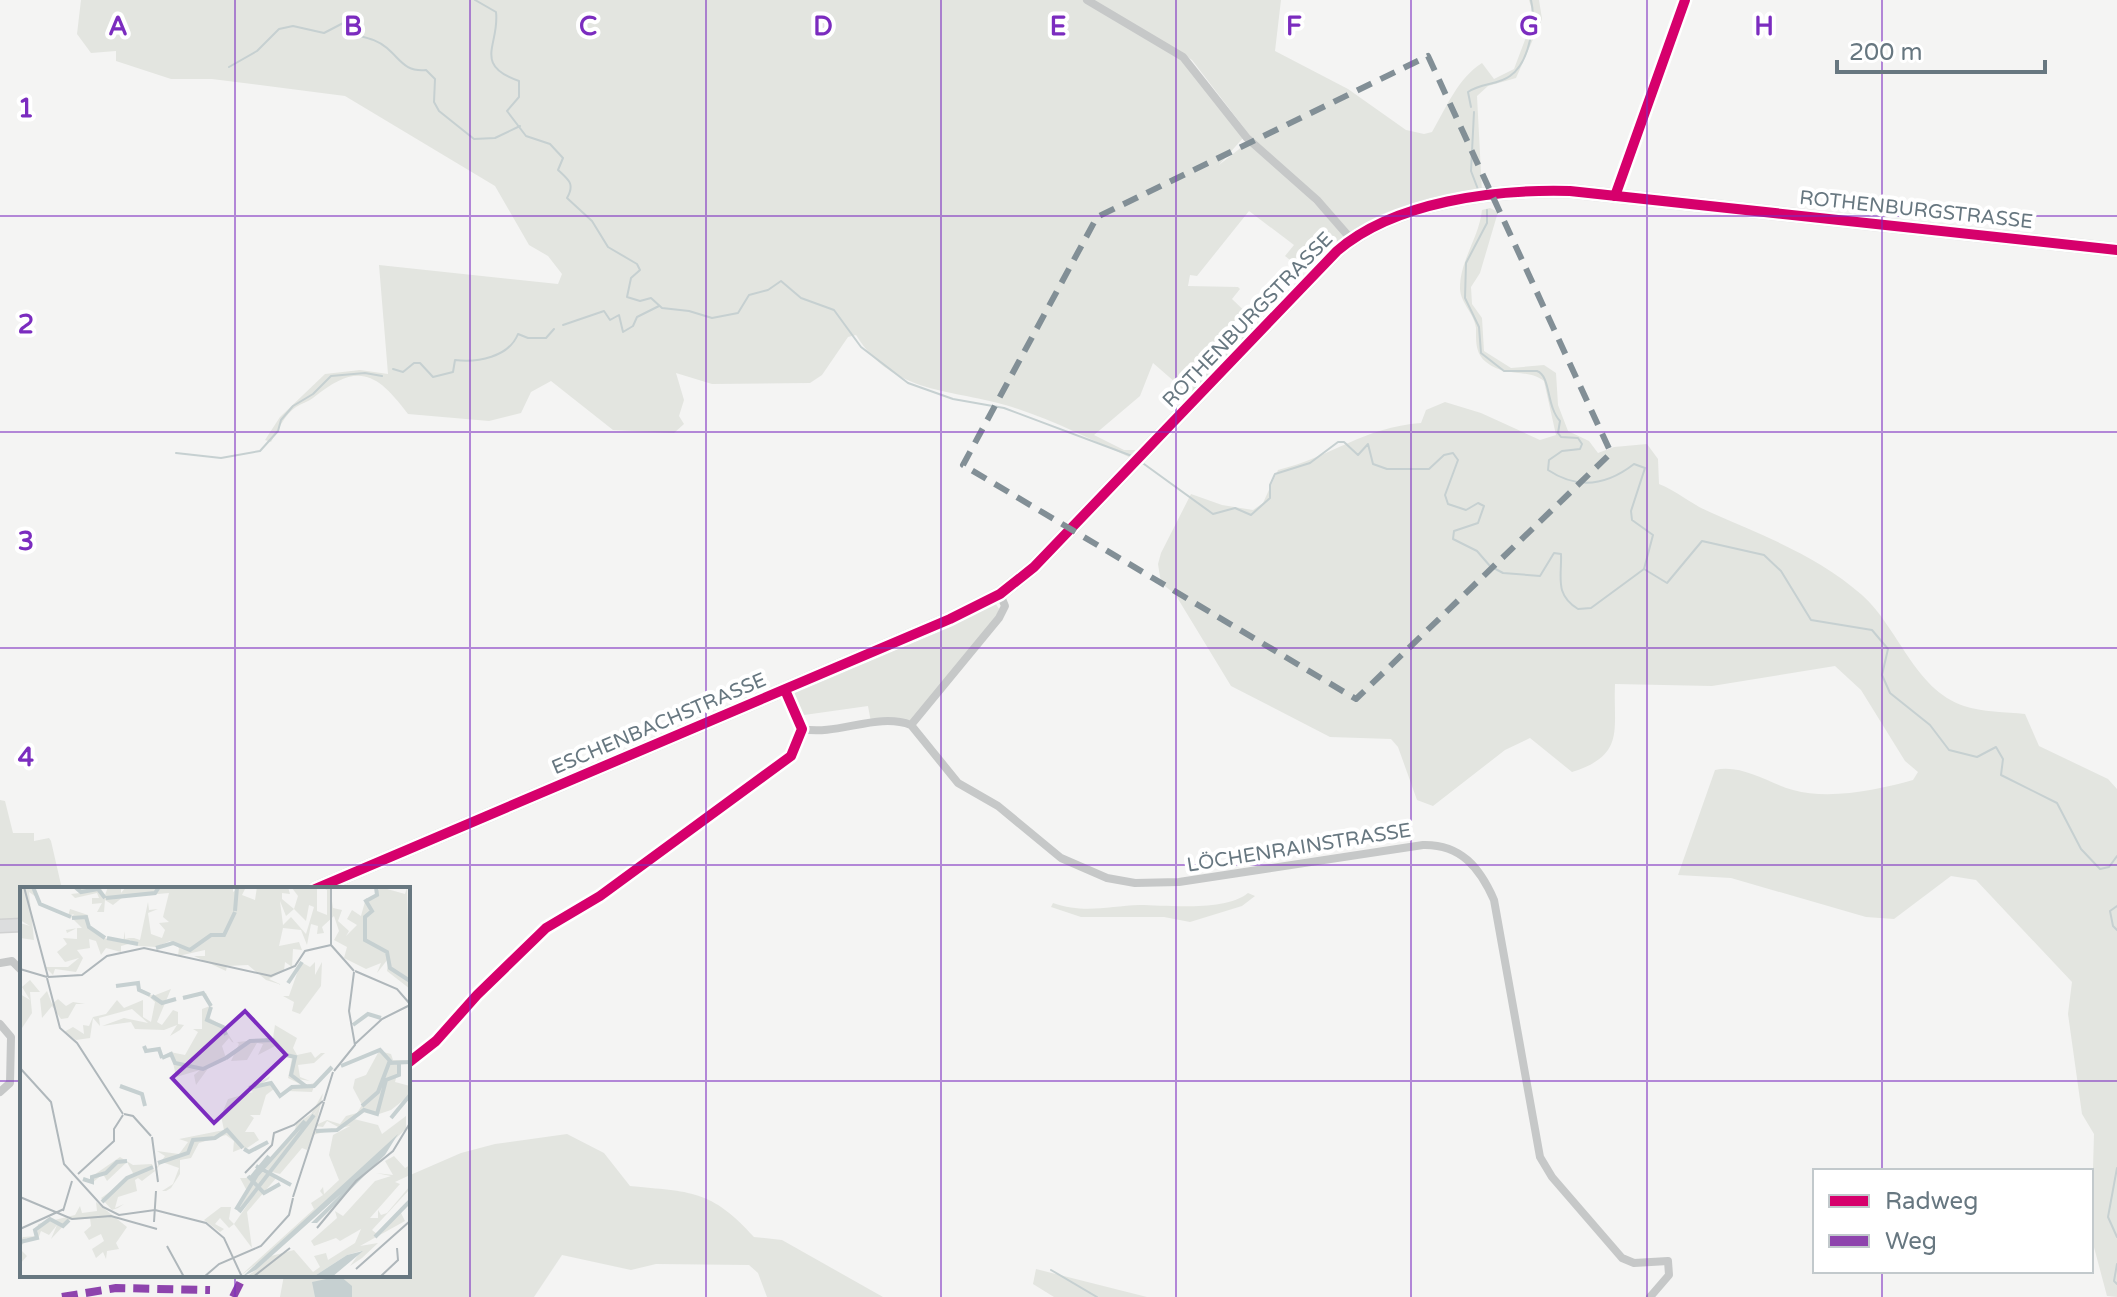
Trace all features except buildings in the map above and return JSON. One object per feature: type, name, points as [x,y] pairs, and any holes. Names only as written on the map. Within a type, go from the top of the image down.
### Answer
[{"type":"street","points":[[1087,0],[1183,57],[1247,138],[1300,183],[1351,239]]},
{"type":"street","points":[[1615,196],[1685,0]]},
{"type":"street","name":"ROTHENBURGSTRASSE","points":[[1013,585],[1057,545],[1351,239],[1387,218],[1430,205],[1552,191],[2117,250]]},
{"type":"street","name":"ESCHENBACHSTRASSE","points":[[320,887],[785,690],[1000,594],[1013,585]]},
{"type":"street","points":[[785,690],[802,729],[830,730],[884,721],[911,725],[999,618],[1005,606],[1000,594]]},
{"type":"street","name":"LÖCHENRAINSTRASSE","points":[[911,725],[958,783],[998,806],[1061,858],[1107,878],[1135,883],[1179,882],[1423,845],[1442,844],[1466,858],[1485,881],[1494,900],[1540,1157],[1552,1177],[1622,1258],[1634,1263],[1662,1259],[1670,1265],[1669,1275],[1650,1297]]},
{"type":"street","points":[[0,926],[20,925]]},
{"type":"street","points":[[0,963],[9,960],[20,969]]},
{"type":"street","points":[[0,1024],[11,1037],[10,1083],[0,1092]]},
{"type":"highlighted area","points":[[1428,56],[1611,453],[1356,699],[963,465],[1097,217]]},
{"type":"shaded area","points":[[81,0],[1281,0],[1275,51],[1348,89],[1406,130],[1424,134],[1432,132],[1459,85],[1482,63],[1494,79],[1514,69],[1534,16],[1529,0],[1539,0],[1542,19],[1516,78],[1488,86],[1477,96],[1482,192],[1397,209],[1350,233],[1261,150],[1192,60],[1172,46],[1243,138],[1219,165],[1248,142],[1295,182],[1345,237],[1308,274],[1285,256],[1294,245],[1249,211],[1197,276],[1190,275],[1188,286],[1238,287],[1240,289],[1232,299],[1256,322],[1257,328],[1191,396],[1153,363],[1140,396],[1094,435],[1124,450],[1136,450],[1131,458],[1027,412],[906,380],[871,355],[856,335],[848,337],[822,375],[810,383],[712,384],[676,373],[684,400],[679,416],[684,424],[674,433],[613,430],[551,381],[531,392],[521,413],[489,421],[408,414],[386,388],[365,376],[354,376],[342,379],[296,407],[285,418],[271,442],[265,440],[280,417],[325,374],[360,370],[388,374],[379,265],[558,284],[562,274],[548,256],[529,245],[495,186],[345,96],[212,79],[171,79],[116,61],[116,51],[91,53],[77,34]]},
{"type":"shaded area","points":[[1490,208],[1498,212],[1480,273],[1471,287],[1472,304],[1482,318],[1484,351],[1511,368],[1544,365],[1556,373],[1558,405],[1568,431],[1589,441],[1598,453],[1614,447],[1647,444],[1658,459],[1659,484],[1705,510],[1809,558],[1862,595],[1887,624],[1920,672],[1947,698],[1971,708],[2025,714],[2039,746],[2108,779],[2117,789],[2117,1297],[2107,1296],[2093,1244],[2094,1134],[2082,1114],[2068,1014],[2072,982],[1976,880],[1951,876],[1894,919],[1866,917],[1731,878],[1678,875],[1715,770],[1735,770],[1793,790],[1822,794],[1869,790],[1913,780],[1918,772],[1905,761],[1861,690],[1835,666],[1712,686],[1615,684],[1613,739],[1601,758],[1572,772],[1530,738],[1505,750],[1433,806],[1417,800],[1398,747],[1391,739],[1330,737],[1231,686],[1175,594],[1161,583],[1158,564],[1161,553],[1191,494],[1222,505],[1253,510],[1263,503],[1278,470],[1382,430],[1421,423],[1426,410],[1445,402],[1481,413],[1540,440],[1556,435],[1544,381],[1493,367],[1482,358],[1477,346],[1475,323],[1462,299],[1460,288],[1463,268],[1482,210]]},
{"type":"shaded area","points":[[995,603],[999,609],[996,617],[912,720],[871,722],[868,706],[797,716],[789,693]]},
{"type":"shaded area","points":[[0,800],[5,801],[13,833],[34,833],[34,841],[49,838],[62,887],[20,887],[20,921],[0,922]]},
{"type":"shaded area","points":[[1248,893],[1255,896],[1242,906],[1190,922],[1164,917],[1081,917],[1051,907],[1053,903],[1086,909],[1210,905],[1238,899]]},
{"type":"shaded area","points":[[567,1134],[604,1153],[630,1186],[684,1192],[712,1201],[754,1237],[782,1240],[883,1297],[767,1297],[758,1273],[749,1265],[656,1264],[631,1270],[562,1255],[534,1297],[280,1297],[284,1277],[410,1277],[410,1175],[461,1153],[495,1144]]},
{"type":"shaded area","points":[[1036,1269],[1147,1297],[1054,1297],[1033,1284]]},
{"type":"shaded area","points":[[341,1277],[352,1286],[352,1297],[315,1297],[312,1282]]},
{"type":"waterway","points":[[475,0],[496,12],[492,61],[505,75],[519,81],[519,97],[507,111],[526,136],[550,144],[563,158],[558,170],[570,182],[567,198],[592,221],[608,247],[637,264],[640,270],[631,278],[627,297],[640,301],[651,298],[662,308],[712,318],[738,313],[749,295],[768,290],[781,281],[801,298],[834,310],[861,347],[908,383],[953,399],[1004,408],[1132,456]]},
{"type":"waterway","points":[[1471,107],[1468,92],[1505,79],[1517,70],[1530,41],[1533,19],[1531,0]]},
{"type":"waterway","points":[[229,67],[257,51],[279,29],[293,26],[324,33],[349,20],[356,35],[380,43],[408,67],[426,70],[435,79],[434,102],[439,111],[474,139],[495,138],[520,126]]},
{"type":"waterway","points":[[1474,112],[1471,171],[1479,192]]},
{"type":"waterway","points":[[1487,210],[1487,223],[1466,263],[1465,298],[1479,327],[1481,353],[1504,371],[1537,371],[1545,379],[1552,408],[1560,421],[1558,433],[1561,437],[1578,438],[1582,444],[1580,449],[1562,451],[1549,460],[1548,470],[1570,480],[1592,482],[1613,477],[1634,464],[1645,468],[1631,511],[1632,520],[1653,535],[1644,569]]},
{"type":"waterway","points":[[563,325],[604,311],[610,320],[619,315],[623,332],[633,326],[637,317],[659,306]]},
{"type":"waterway","points":[[393,369],[403,372],[414,363],[420,363],[433,377],[453,372],[455,360],[482,359],[500,353],[514,342],[518,334],[528,338],[546,338],[554,329]]},
{"type":"waterway","points":[[176,453],[221,458],[260,451],[278,431],[281,420],[293,406],[313,394],[331,376],[365,373],[382,376]]},
{"type":"waterway","points":[[1144,464],[1213,514],[1235,508],[1251,515],[1270,498],[1270,485],[1275,474],[1310,463],[1338,442],[1344,442],[1358,455],[1368,444],[1373,464],[1387,469],[1429,469],[1444,455],[1453,453],[1458,460],[1445,495],[1448,504],[1466,510],[1478,503],[1484,506],[1478,523],[1454,531],[1453,539],[1477,551],[1490,566],[1503,573],[1540,576],[1554,553],[1561,554],[1562,591],[1578,609],[1591,608],[1644,569],[1667,583],[1702,541],[1764,555],[1781,571],[1811,620],[1872,630],[1888,649],[1882,675],[1890,693],[1930,725],[1949,750],[1977,757],[1996,747],[2003,759],[2001,775],[2057,803],[2081,849],[2100,869],[2109,867],[2117,856]]},
{"type":"waterway","points":[[2117,906],[2110,911],[2117,930]]},
{"type":"waterway","points":[[2117,1168],[2108,1217],[2117,1237]]},
{"type":"waterway","points":[[2117,1264],[2114,1281],[2117,1284]]},
{"type":"waterway","points":[[1051,1270],[1097,1297]]},
{"type":"marked path","points":[[233,1297],[243,1277]]},
{"type":"marked path","points":[[62,1297],[116,1288],[210,1290]]},
{"type":"cycle path","points":[[1615,196],[1685,0]]},
{"type":"cycle path","points":[[320,887],[950,619],[1000,594],[1034,567],[1337,251],[1387,220],[1479,196],[1570,191],[2117,250]]},
{"type":"cycle path","points":[[410,1061],[436,1041],[477,995],[546,928],[600,896],[791,756],[802,729],[785,690]]}]
